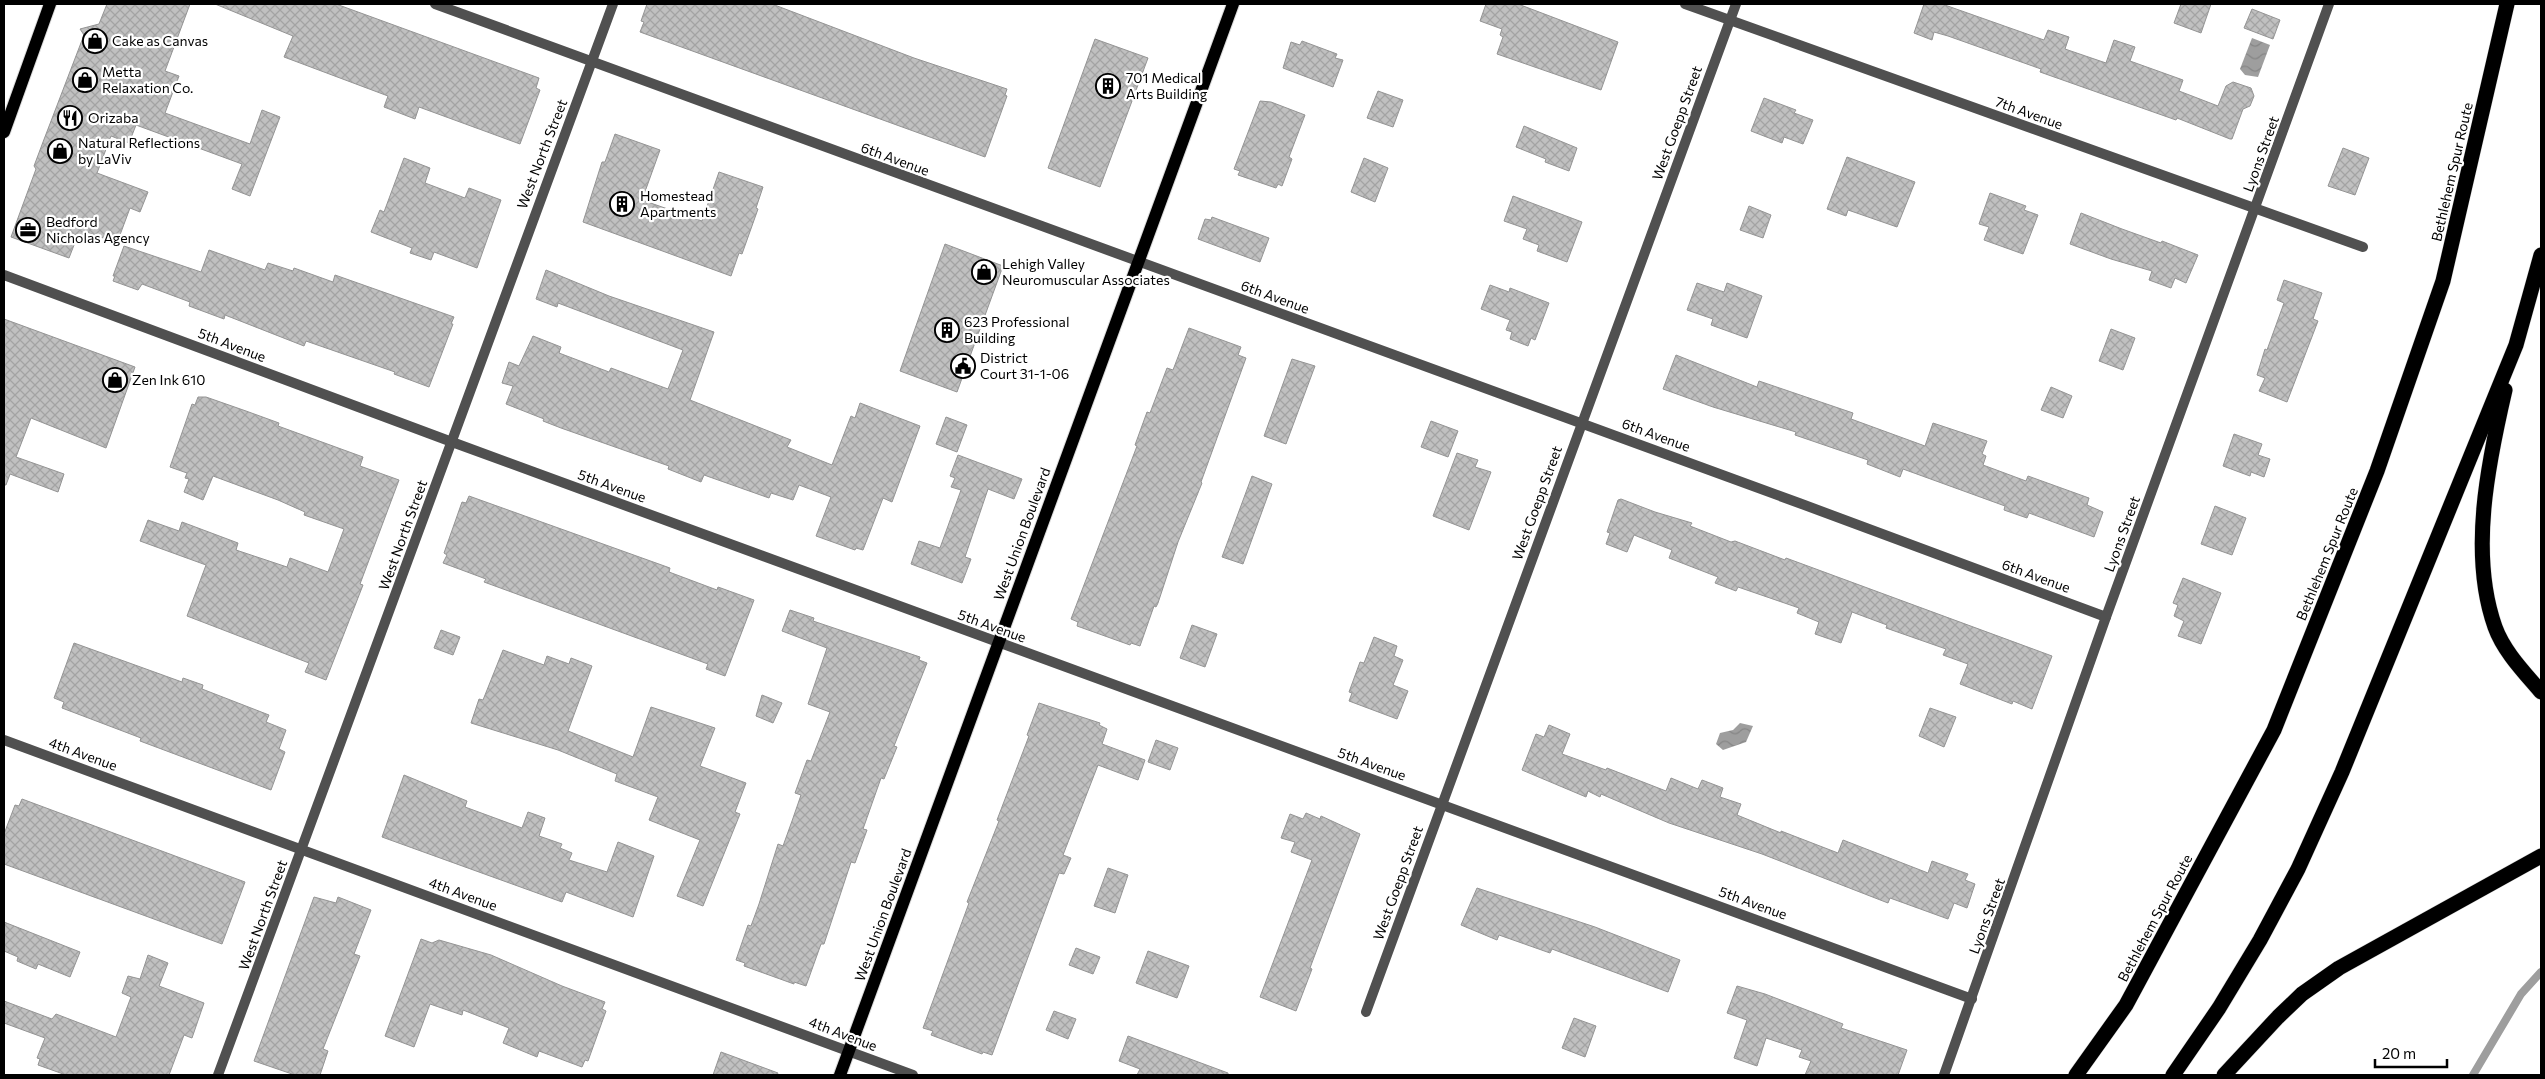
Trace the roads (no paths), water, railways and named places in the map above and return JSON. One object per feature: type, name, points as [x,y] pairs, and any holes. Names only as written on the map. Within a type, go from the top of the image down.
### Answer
[{"type":"highway","name":"Bethlehem Spur Route","points":[[2076,1075],[2126,1005],[2274,730],[2377,471],[2443,281],[2504,26],[2506,4]]},
{"type":"highway","points":[[2541,255],[2516,345],[2489,458],[2483,540],[2485,586],[2495,628],[2516,664],[2541,692]]},
{"type":"highway","points":[[2173,1075],[2219,1008],[2260,940],[2298,869],[2342,772],[2516,345]]},
{"type":"highway","points":[[2224,1075],[2302,994],[2339,968],[2541,856]]},
{"type":"main road","points":[[4,132],[50,4]]},
{"type":"main road","name":"West Union Boulevard","points":[[840,1075],[1233,4]]},
{"type":"street","name":"6th Avenue","points":[[434,4],[2106,617]]},
{"type":"street","name":"West North Street","points":[[218,1075],[613,4]]},
{"type":"street","name":"7th Avenue","points":[[1685,4],[2363,247]]},
{"type":"street","name":"West Goepp Street","points":[[1366,1012],[1736,4]]},
{"type":"street","name":"Lyons Street","points":[[1944,1075],[2106,617],[2329,4]]},
{"type":"street","name":"5th Avenue","points":[[4,275],[998,643],[1972,999]]},
{"type":"street","name":"4th Avenue","points":[[4,740],[913,1075]]},
{"type":"water","points":[[2252,38],[2270,45],[2258,77],[2245,75],[2240,69]]},
{"type":"water","points":[[1740,723],[1753,726],[1746,742],[1723,750],[1716,744],[1720,733],[1733,730]]},
{"type":"waterway","points":[[2473,1075],[2521,994],[2541,972]]},
{"type":"place","name":"Cake as Canvas","points":[[95,41]]},
{"type":"place","name":"Metta Relaxation Co.","points":[[85,80]]},
{"type":"place","name":"701 Medical Arts Building","points":[[1108,86]]},
{"type":"place","name":"Orizaba","points":[[70,118]]},
{"type":"place","name":"Natural Reflections by LaViv","points":[[60,151]]},
{"type":"place","name":"Homestead Apartments","points":[[622,204]]},
{"type":"place","name":"Bedford Nicholas Agency","points":[[28,230]]},
{"type":"place","name":"Lehigh Valley Neuromuscular Associates","points":[[984,272]]},
{"type":"place","name":"623 Professional Building","points":[[947,330]]},
{"type":"place","name":"District Court 31-1-06","points":[[963,366]]},
{"type":"place","name":"Zen Ink 610","points":[[115,380]]}]
